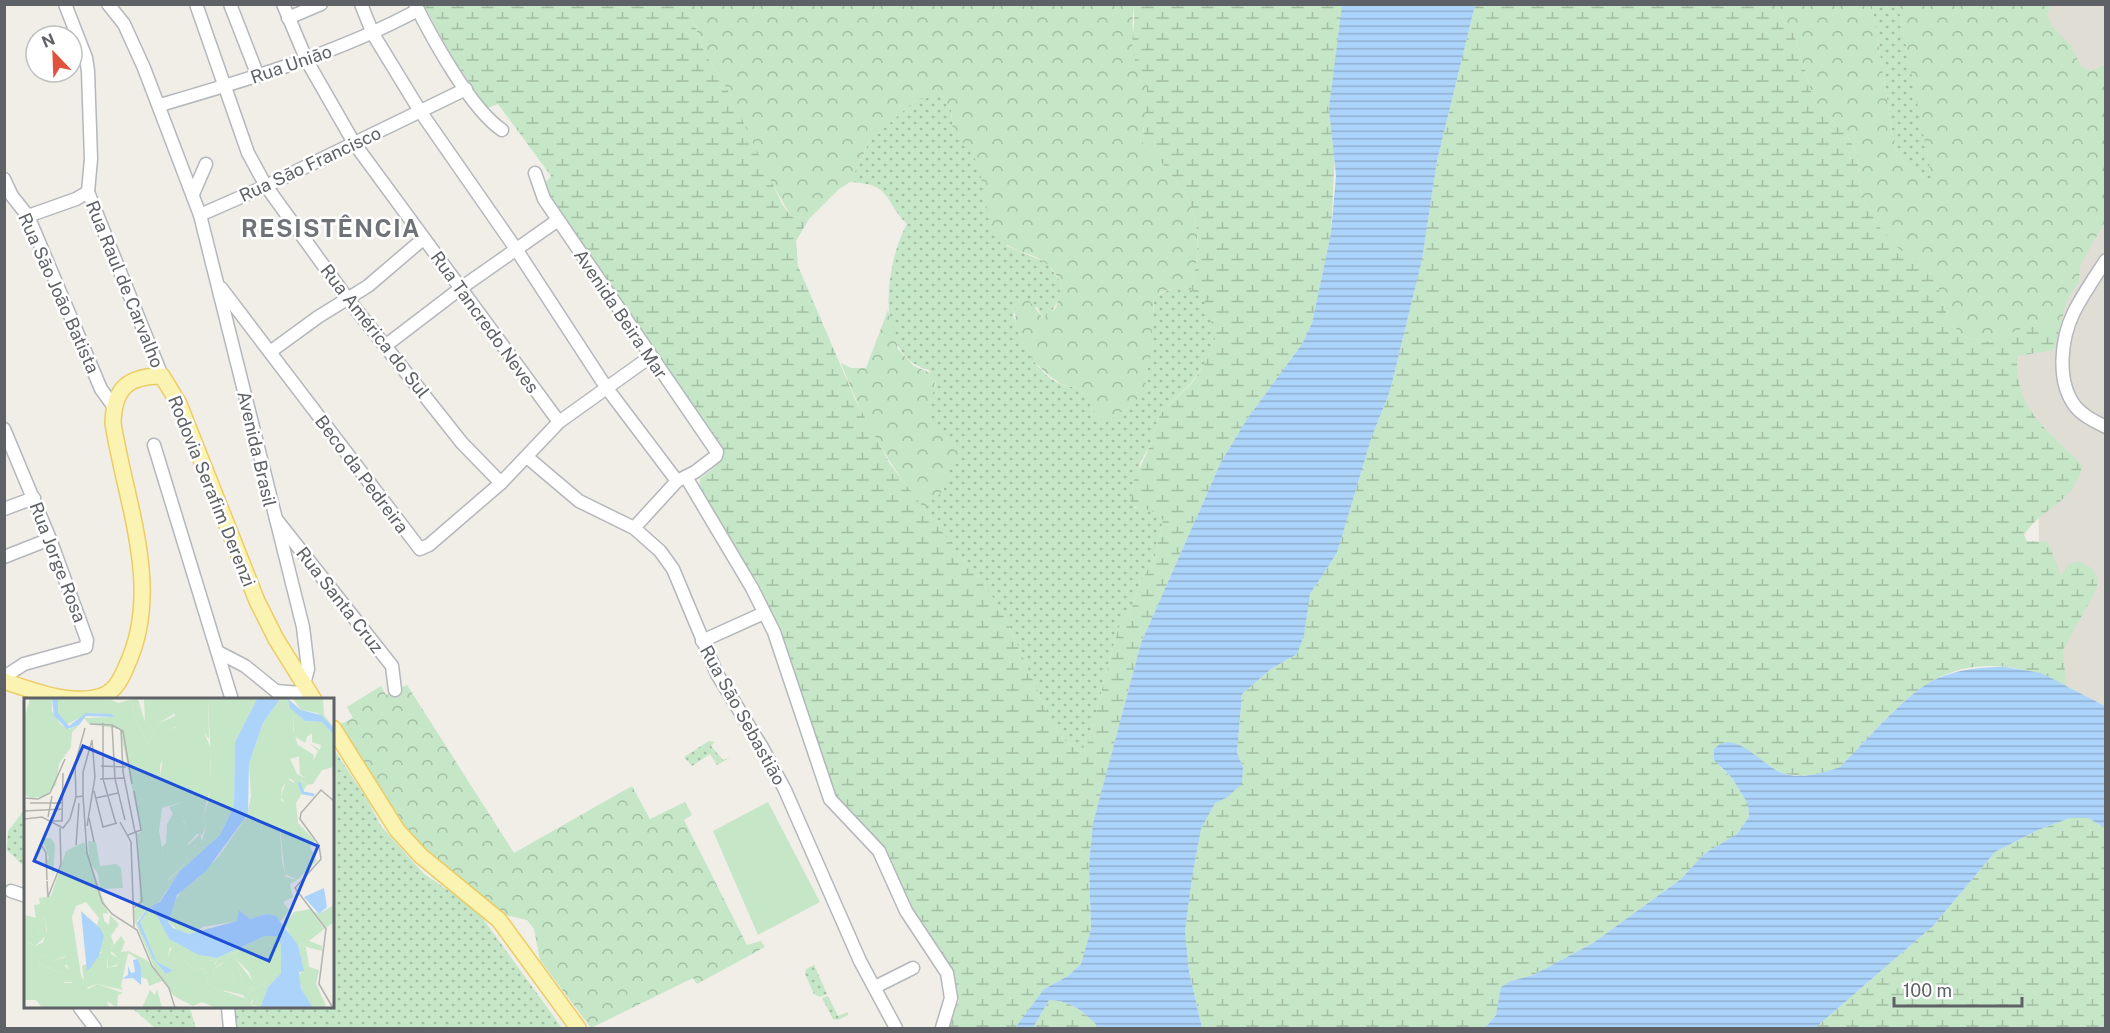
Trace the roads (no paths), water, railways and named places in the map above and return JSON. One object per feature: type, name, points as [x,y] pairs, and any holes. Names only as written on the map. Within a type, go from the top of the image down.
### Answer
[{"type":"main road","name":"Rodovia Serafim Derenzi","points":[[114,407],[126,385],[146,376],[162,376],[179,404],[257,600],[276,639],[298,694]]},
{"type":"main road","points":[[99,698],[118,684],[131,656],[140,625],[143,593],[138,548],[113,423],[114,407]]},
{"type":"main road","points":[[4,679],[47,695],[74,698]]},
{"type":"main road","points":[[334,730],[397,830],[421,856],[499,920],[578,1029]]},
{"type":"street","points":[[28,216],[76,200],[88,192],[91,183],[86,58],[65,4]]},
{"type":"street","points":[[108,4],[124,24],[160,105],[194,197]]},
{"type":"street","name":"Rua América do Sul","points":[[196,4],[249,153],[266,186],[347,298],[462,442],[501,483]]},
{"type":"street","points":[[230,4],[258,76]]},
{"type":"street","name":"Rua Tancredo Neves","points":[[283,4],[307,61],[354,143],[559,422]]},
{"type":"street","points":[[288,18],[321,4]]},
{"type":"street","points":[[361,4],[373,34],[420,111],[516,249],[606,387],[681,479],[764,613],[788,671],[830,799],[879,851],[906,911],[950,981],[951,998],[942,1029]]},
{"type":"street","points":[[417,7],[484,116],[502,130]]},
{"type":"street","name":"Rua União","points":[[160,105],[307,61],[373,34],[417,7]]},
{"type":"street","name":"Rua São Francisco","points":[[200,215],[266,186],[466,89]]},
{"type":"street","points":[[194,197],[206,164]]},
{"type":"street","name":"Avenida Beira Mar","points":[[535,173],[544,199],[650,357],[716,450],[716,456],[681,479]]},
{"type":"street","name":"Rua São João Batista","points":[[4,179],[12,196],[28,216],[101,389],[114,407]]},
{"type":"street","name":"Rua Raul de Carvalho","points":[[88,192],[162,376]]},
{"type":"street","name":"Avenida Brasil","points":[[194,197],[303,627],[308,669],[298,694]]},
{"type":"street","points":[[386,346],[461,288],[558,220]]},
{"type":"street","points":[[270,352],[368,286],[423,239]]},
{"type":"street","points":[[2106,260],[2074,312],[2067,331],[2063,359],[2065,380],[2071,399],[2085,415],[2106,427]]},
{"type":"street","name":"Beco da Pedreira","points":[[218,285],[420,549],[429,545],[501,483],[559,422],[650,357]]},
{"type":"street","name":"Rua Jorge Rosa","points":[[4,429],[7,444],[34,498],[87,634],[87,643],[82,649],[24,664],[4,679]]},
{"type":"street","points":[[154,445],[231,698]]},
{"type":"street","name":"Rua São Sebastião","points":[[527,457],[579,501],[634,528],[660,551],[673,569],[717,674],[785,790],[896,1029]]},
{"type":"street","points":[[634,528],[681,479]]},
{"type":"street","points":[[4,509],[34,498]]},
{"type":"street","name":"Rua Santa Cruz","points":[[273,515],[392,666],[395,690]]},
{"type":"street","points":[[4,557],[50,539]]},
{"type":"street","points":[[702,641],[764,613]]},
{"type":"street","points":[[218,652],[245,666],[275,690],[298,694]]},
{"type":"street","points":[[12,891],[24,895]]},
{"type":"street","points":[[875,987],[913,968]]},
{"type":"street","points":[[81,1009],[95,1029]]},
{"type":"street","points":[[228,1009],[231,1029]]},
{"type":"water","points":[[1342,5],[1475,5],[1437,161],[1422,260],[1390,391],[1372,436],[1337,553],[1310,594],[1304,635],[1297,654],[1271,669],[1242,694],[1237,753],[1243,767],[1242,784],[1226,798],[1215,803],[1201,829],[1185,931],[1189,971],[1202,1028],[1099,1028],[1077,1008],[1064,1002],[1049,1000],[1033,1028],[1015,1028],[1044,989],[1068,976],[1081,964],[1091,929],[1089,864],[1093,823],[1141,643],[1221,462],[1247,419],[1302,344],[1312,323],[1331,233],[1336,176],[1329,108]]},
{"type":"water","points":[[2005,667],[2041,673],[2105,706],[2105,828],[2088,818],[2070,818],[2038,830],[1995,852],[1933,926],[1815,1028],[1485,1028],[1496,1015],[1501,987],[1511,981],[1533,975],[1593,943],[1681,879],[1704,854],[1737,834],[1749,817],[1748,804],[1732,778],[1714,760],[1714,749],[1722,743],[1731,742],[1740,745],[1785,774],[1813,775],[1840,767],[1899,706],[1936,679],[1979,668]]},
{"type":"district","name":"RESISTÊNCIA","points":[[331,228]]}]
